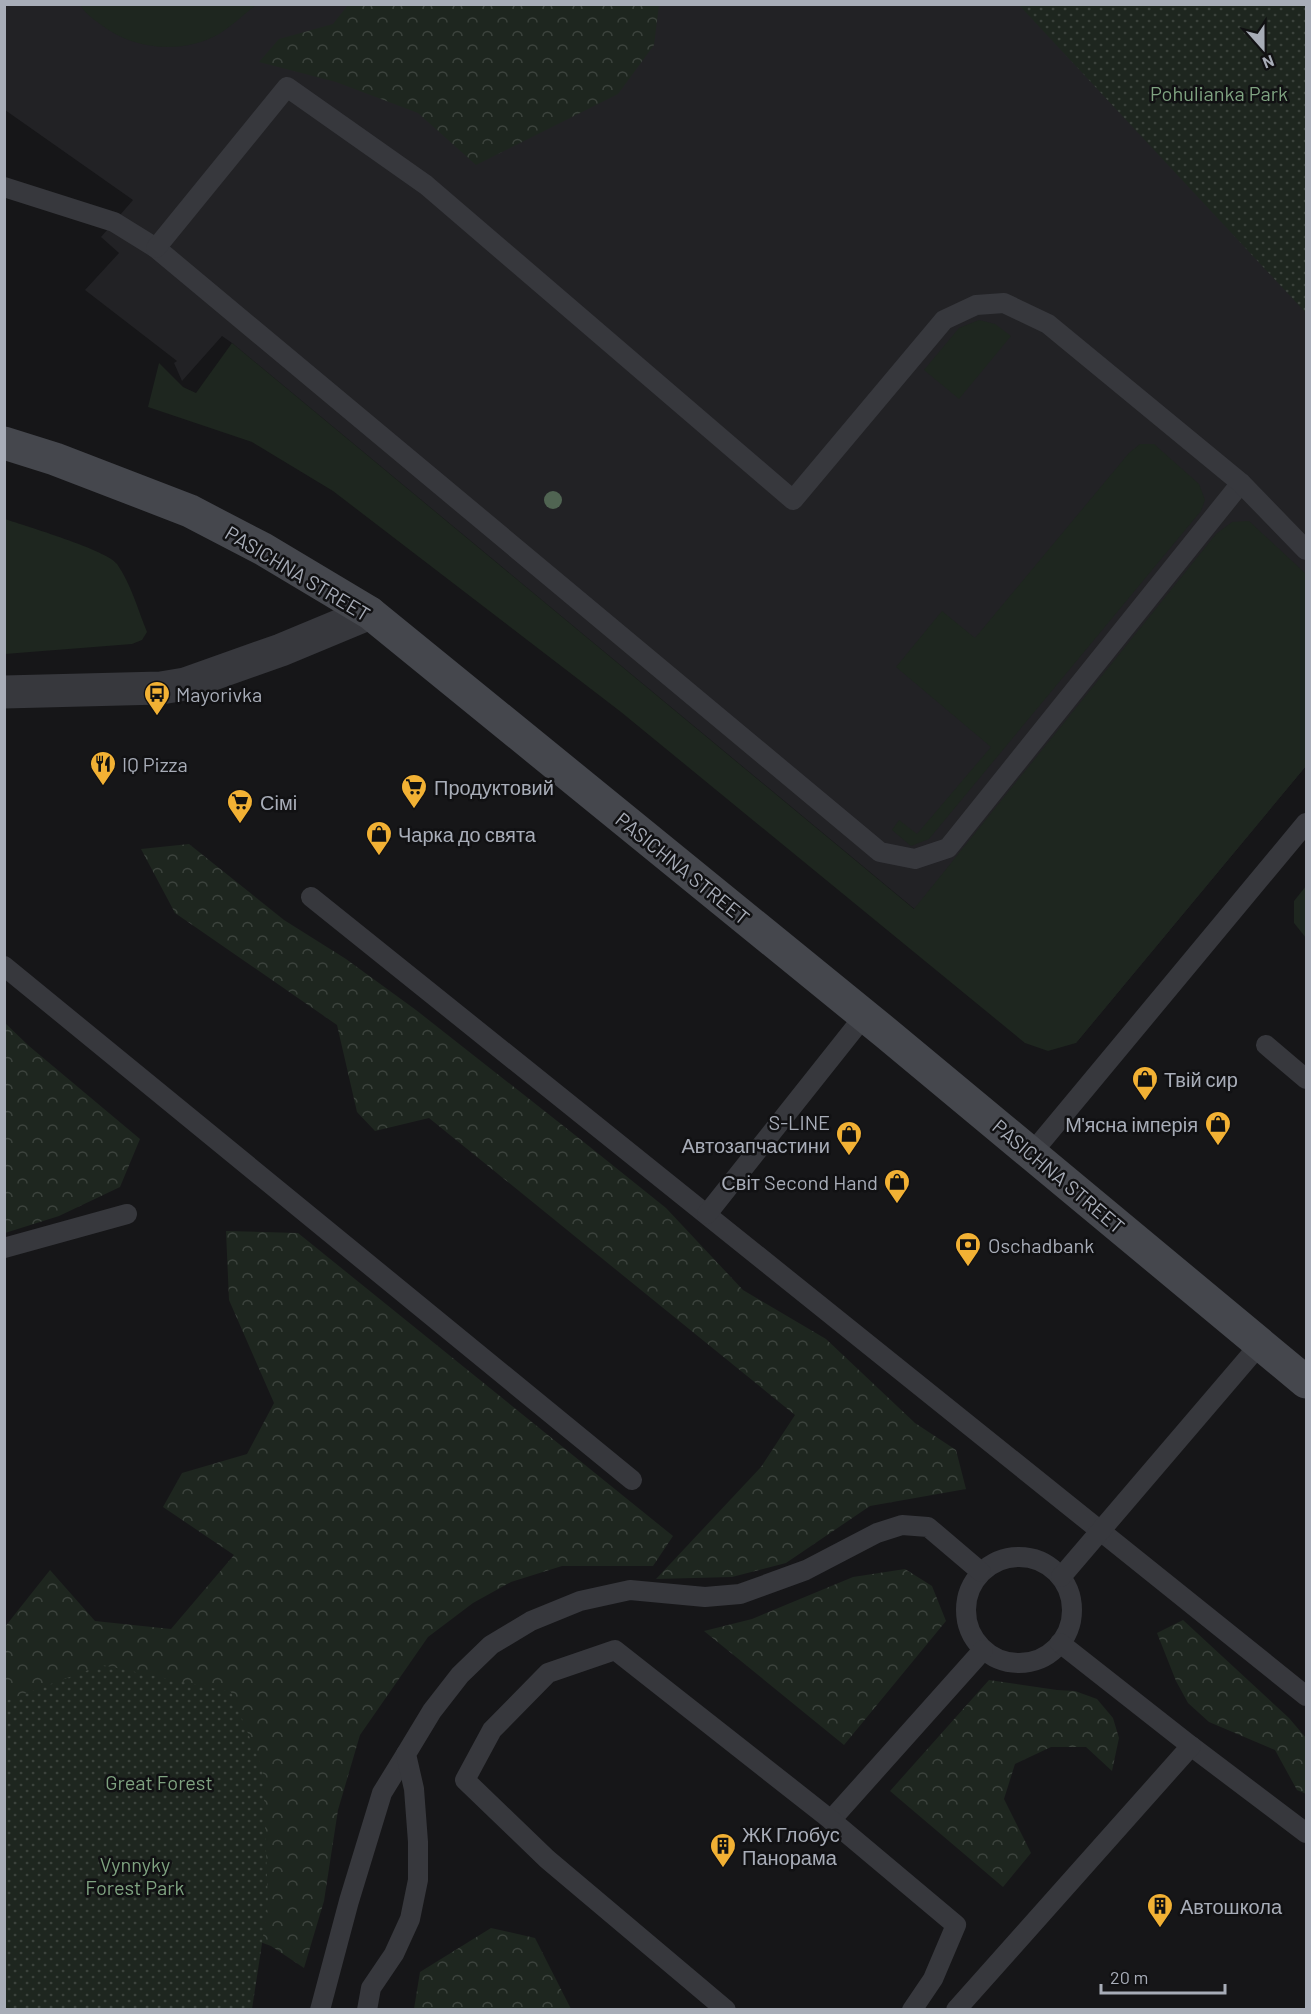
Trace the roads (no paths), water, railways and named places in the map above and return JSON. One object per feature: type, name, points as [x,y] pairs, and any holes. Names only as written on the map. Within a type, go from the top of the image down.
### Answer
[{"type":"main road","name":"PASICHNA STREET","points":[[4,443],[55,459],[190,511],[263,549],[370,614],[865,1015],[1306,1382]]},
{"type":"street","points":[[4,692],[161,688],[185,684],[281,650],[370,614]]},
{"type":"lane","points":[[156,248],[286,87],[426,185],[793,500],[944,320],[976,305],[1004,303],[1048,324],[1241,483],[1306,550]]},
{"type":"lane","points":[[4,188],[114,222],[156,248],[880,852],[915,859],[948,848],[1241,483]]},
{"type":"lane","points":[[1031,1154],[1306,823]]},
{"type":"lane","points":[[311,897],[1306,1696]]},
{"type":"lane","points":[[4,966],[632,1480]]},
{"type":"lane","points":[[707,1214],[865,1015]]},
{"type":"lane","points":[[1266,1045],[1306,1078]]},
{"type":"lane","points":[[4,1248],[127,1214]]},
{"type":"lane","points":[[1061,1577],[1261,1344]]},
{"type":"lane","points":[[320,2010],[349,1901],[382,1793],[432,1710],[460,1675],[491,1645],[531,1621],[580,1601],[630,1590],[705,1597],[740,1594],[807,1570],[877,1533],[902,1525],[928,1527],[981,1572]]},
{"type":"lane","points":[[1013,1557],[1031,1557],[1047,1564],[1061,1577],[1069,1592],[1072,1610],[1069,1628],[1060,1643],[1048,1655],[1032,1662],[1014,1663],[998,1659],[983,1650],[972,1636],[966,1620],[966,1603],[970,1587],[981,1572],[996,1561],[1013,1557]]},
{"type":"lane","points":[[1060,1643],[1306,1833]]},
{"type":"lane","points":[[726,2010],[547,1859],[465,1780],[492,1730],[548,1673],[615,1650],[831,1820],[956,1925],[933,1979],[912,2010]]},
{"type":"lane","points":[[831,1820],[983,1650]]},
{"type":"lane","points":[[956,2010],[1191,1746]]},
{"type":"lane","points":[[367,2010],[371,1988],[394,1954],[410,1919],[418,1880],[414,1789],[406,1754]]},
{"type":"place","name":"Mayorivka","points":[[157,717]]},
{"type":"place","name":"IQ Pizza","points":[[103,787]]},
{"type":"place","name":"Продуктовий","points":[[414,810]]},
{"type":"place","name":"Сімі","points":[[240,825]]},
{"type":"place","name":"Чарка до свята","points":[[379,857]]},
{"type":"place","name":"Твій сир","points":[[1145,1102]]},
{"type":"place","name":"М'ясна імперія","points":[[1218,1147]]},
{"type":"place","name":"S-LINE Автозапчастини","points":[[849,1157]]},
{"type":"place","name":"Світ Second Hand","points":[[897,1205]]},
{"type":"place","name":"Oschadbank","points":[[968,1268]]},
{"type":"place","name":"ЖК Глобус Панорама","points":[[723,1869]]},
{"type":"place","name":"Автошкола","points":[[1160,1929]]},
{"type":"park label","name":"Pohulianka Park","points":[[1219,93]]},
{"type":"park label","name":"Great Forest","points":[[159,1782]]},
{"type":"park label","name":"Vynnyky Forest Park","points":[[135,1876]]}]
